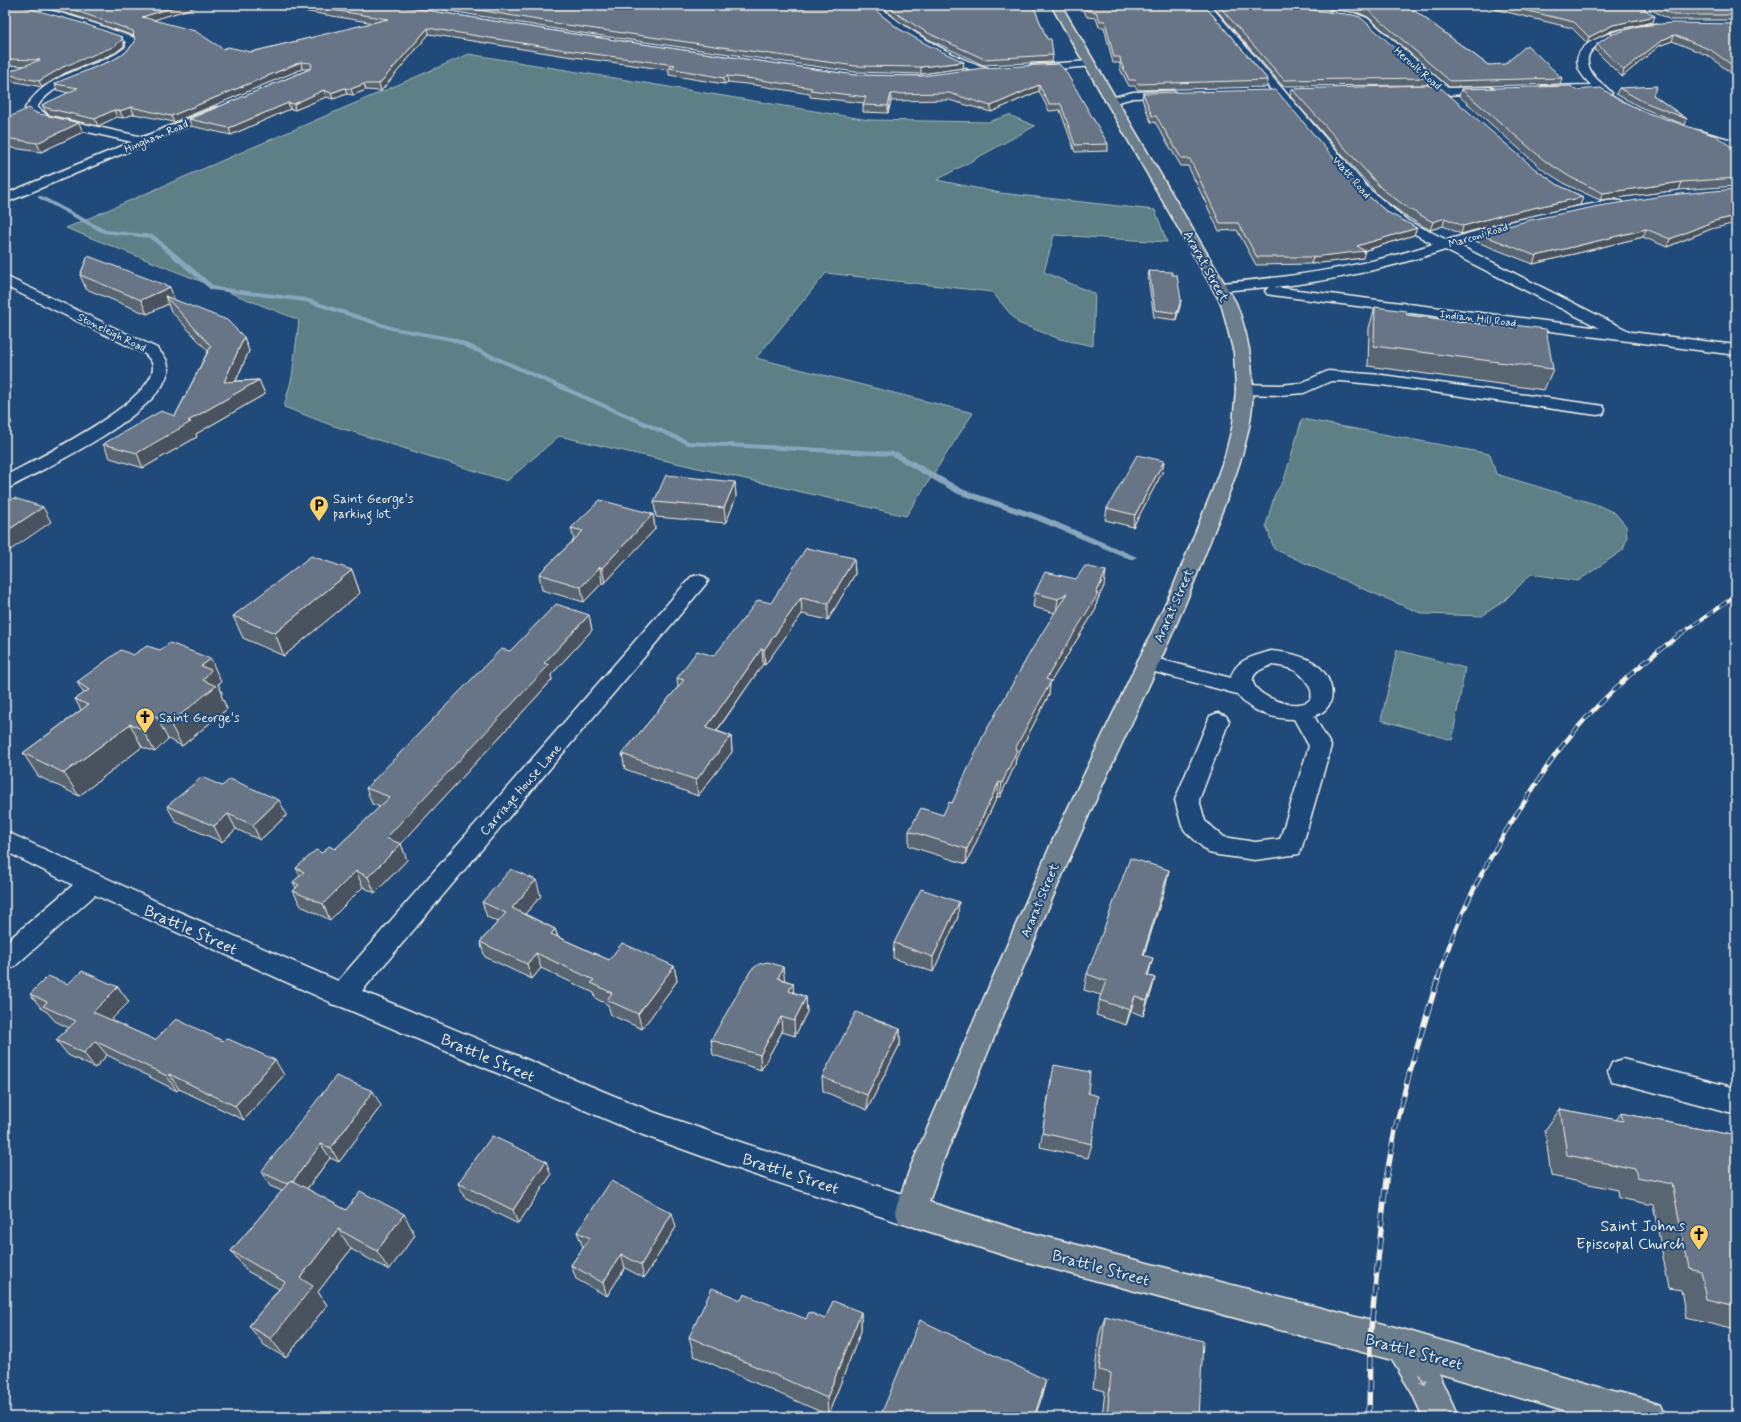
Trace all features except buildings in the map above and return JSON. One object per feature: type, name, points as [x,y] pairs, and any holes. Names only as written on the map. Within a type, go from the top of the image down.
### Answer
[{"type":"main road","name":"Ararat Street","points":[[910,1211],[926,1166],[1063,844],[1182,590],[1194,556],[1232,465],[1244,411],[1243,362],[1239,336],[1232,313],[1221,287],[1199,252],[1190,234],[1056,5]]},
{"type":"main road","name":"Brattle Street","points":[[910,1211],[1016,1244],[1117,1272],[1402,1346],[1605,1413],[1650,1417]]},
{"type":"main road","points":[[1402,1346],[1424,1381],[1441,1417]]},
{"type":"street","points":[[14,5],[89,25],[131,40],[131,48],[122,57],[55,84],[35,98],[31,108],[44,119],[144,141]]},
{"type":"street","points":[[872,5],[896,25],[910,34],[960,62],[988,70],[960,73]]},
{"type":"street","name":"Watt Road","points":[[1205,5],[1276,97],[1287,102],[1364,192],[1379,207],[1408,228],[1629,337]]},
{"type":"street","name":"Heroult Road","points":[[1323,12],[1354,16],[1363,20],[1456,102]]},
{"type":"street","points":[[1616,99],[1598,88],[1590,80],[1583,65],[1583,58],[1591,46],[1608,36],[1634,28],[1662,22]]},
{"type":"street","points":[[1021,68],[1090,64]]},
{"type":"street","points":[[1402,88],[1425,88],[1445,92],[1499,90]]},
{"type":"street","points":[[1529,89],[1598,88]]},
{"type":"street","points":[[1265,92],[1276,97],[1296,91]]},
{"type":"street","points":[[1412,98],[1435,97],[1445,92]]},
{"type":"street","points":[[1111,101],[1133,95],[1187,94]]},
{"type":"street","points":[[1111,101],[1141,106],[1180,105]]},
{"type":"street","points":[[1287,102],[1305,101]]},
{"type":"street","name":"Hingham Road","points":[[5,199],[230,105]]},
{"type":"street","points":[[1682,129],[1736,145]]},
{"type":"street","points":[[1579,198],[1598,206]]},
{"type":"street","name":"Marconi Road","points":[[1221,287],[1332,276],[1394,261],[1528,221],[1598,206],[1630,202]]},
{"type":"street","name":"Stoneleigh Road","points":[[5,280],[151,351],[159,359],[161,369],[150,392],[107,426],[5,483]]},
{"type":"street","name":"Indian Hill Road","points":[[1221,287],[1263,289],[1736,350]]},
{"type":"street","points":[[1244,389],[1280,390],[1304,388],[1328,376],[1341,376],[1382,380],[1597,410]]},
{"type":"street","name":"Carriage House Lane","points":[[341,996],[698,581]]},
{"type":"street","points":[[1271,658],[1283,659],[1307,668],[1316,676],[1322,685],[1323,693],[1320,702],[1312,708],[1301,712],[1288,713],[1261,705],[1250,697],[1243,688],[1241,680],[1243,672],[1249,665],[1259,660],[1271,658]]},
{"type":"street","points":[[1147,663],[1203,679],[1243,688]]},
{"type":"street","points":[[1218,721],[1187,800],[1194,826],[1218,846],[1255,852],[1290,847],[1320,746],[1301,712]]},
{"type":"street","name":"Brattle Street","points":[[5,840],[91,884],[228,947],[341,996],[652,1125],[748,1159],[910,1211]]},
{"type":"street","points":[[5,959],[91,884]]},
{"type":"street","points":[[1622,1072],[1736,1101]]},
{"type":"green space","points":[[469,54],[869,120],[988,122],[1009,115],[1035,126],[937,180],[1000,193],[1155,210],[1167,242],[1054,235],[1044,272],[1095,294],[1093,346],[1060,339],[1018,323],[992,292],[826,273],[756,358],[973,413],[906,516],[559,436],[507,481],[331,425],[284,407],[292,377],[299,320],[66,228]]},
{"type":"green space","points":[[1302,419],[1490,454],[1496,474],[1595,504],[1615,513],[1626,526],[1627,537],[1623,550],[1578,581],[1531,574],[1505,600],[1482,616],[1423,614],[1274,549],[1266,525],[1275,494],[1284,480]]},
{"type":"green space","points":[[1397,650],[1465,668],[1452,740],[1381,720]]},
{"type":"waterway","points":[[40,197],[105,232],[152,236],[213,289],[306,300],[393,329],[453,339],[688,443],[894,454],[961,492],[1037,517],[1133,557]]},
{"type":"railway","points":[[1681,634],[1736,595]]},
{"type":"railway","points":[[1438,979],[1453,934],[1472,892],[1506,830],[1554,757],[1572,733],[1601,702],[1649,659],[1682,633]]},
{"type":"railway","points":[[1369,1417],[1370,1339],[1386,1180],[1395,1130],[1410,1071],[1438,978]]},
{"type":"place","name":"Saint George's parking lot","points":[[319,522]]},
{"type":"place","name":"Saint George's","points":[[145,734]]},
{"type":"place","name":"Saint Johns Episcopal Church","points":[[1699,1251]]}]
